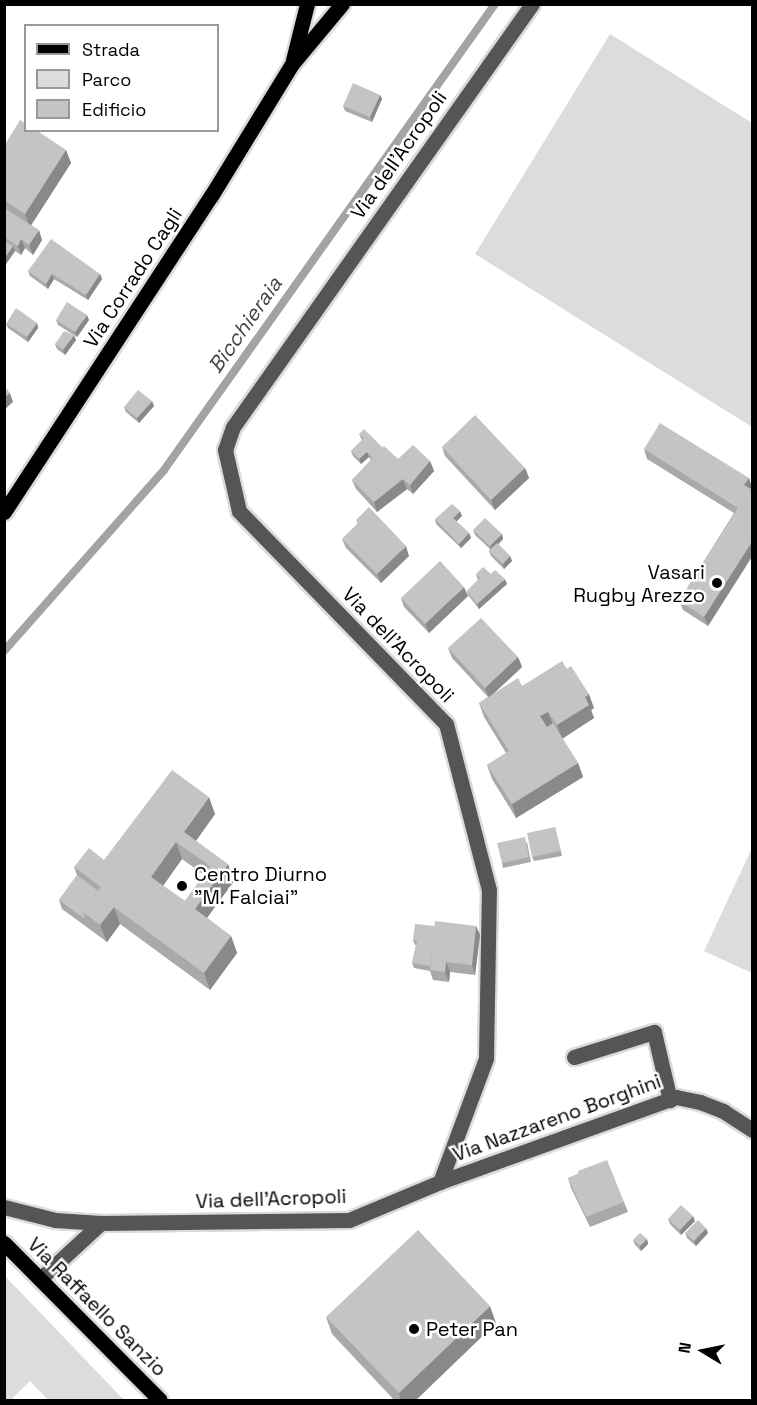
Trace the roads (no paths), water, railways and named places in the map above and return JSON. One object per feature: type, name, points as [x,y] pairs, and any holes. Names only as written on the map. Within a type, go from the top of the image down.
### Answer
[{"type":"main road","name":"Via Corrado Cagli","points":[[292,64],[307,4]]},
{"type":"main road","name":"Via Corrado Cagli","points":[[4,512],[211,196],[292,64],[342,4]]},
{"type":"main road","name":"Via Raffaello Sanzio","points":[[4,1243],[160,1401]]},
{"type":"street","name":"Via dell'Acropoli","points":[[4,1207],[55,1220],[101,1223],[349,1220],[440,1182],[486,1058],[489,890],[446,724],[239,511],[225,450],[233,428],[532,4]]},
{"type":"street","points":[[574,1057],[654,1032],[673,1099]]},
{"type":"street","name":"Via Nazzareno Borghini","points":[[440,1182],[673,1099],[707,1105],[753,1130]]},
{"type":"street","points":[[40,1279],[101,1223]]},
{"type":"waterway","name":"Bicchieraia","points":[[4,651],[164,470],[495,4]]},
{"type":"place","name":"Vasari Rugby Arezzo","points":[[717,583]]},
{"type":"place","name":"Centro Diurno \"M. Falciai\"","points":[[182,886]]},
{"type":"place","name":"Peter Pan","points":[[414,1329]]}]
